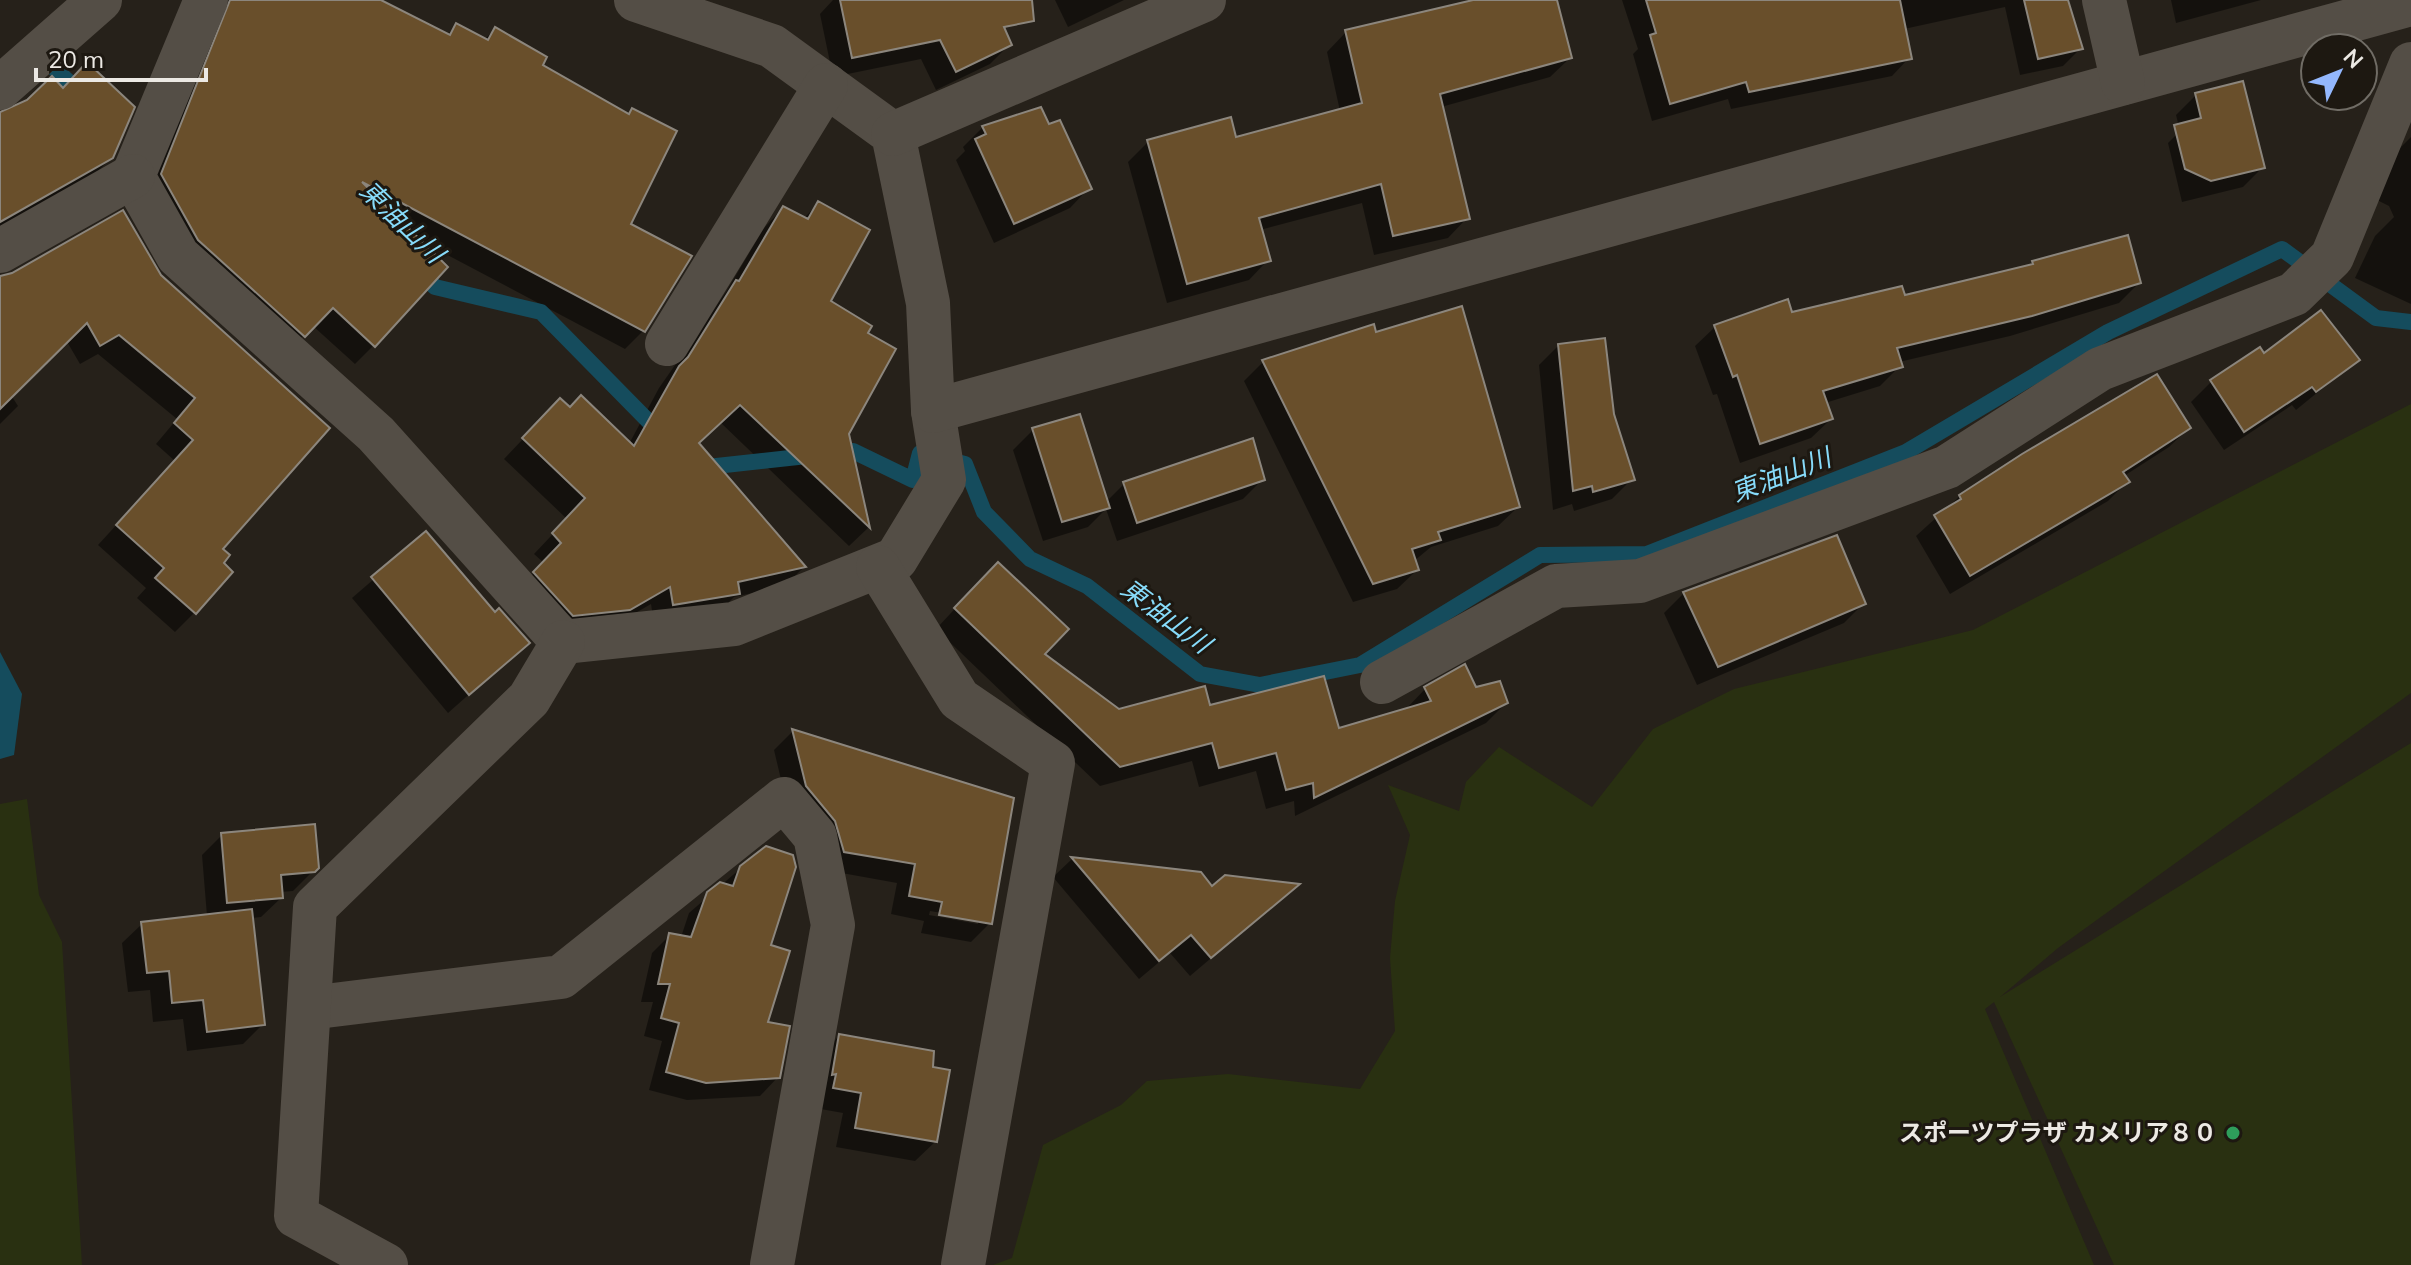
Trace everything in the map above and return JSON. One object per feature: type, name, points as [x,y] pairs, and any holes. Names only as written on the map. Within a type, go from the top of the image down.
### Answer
[{"type":"street","points":[[0,88],[100,0]]},
{"type":"street","points":[[0,251],[136,168],[206,0]]},
{"type":"street","points":[[563,642],[734,624],[878,567],[896,559],[944,480],[933,411],[928,303],[893,134],[772,46],[636,0]]},
{"type":"street","points":[[893,134],[1204,0]]},
{"type":"street","points":[[2104,0],[2123,83]]},
{"type":"street","points":[[933,411],[2411,4]]},
{"type":"street","points":[[1382,682],[1556,586],[1640,581],[1947,467],[2100,369],[2294,294],[2332,257],[2411,64]]},
{"type":"street","points":[[667,344],[826,85]]},
{"type":"street","points":[[136,168],[178,256],[376,434],[563,642]]},
{"type":"street","points":[[878,567],[959,699],[1053,763],[963,1265]]},
{"type":"street","points":[[386,1265],[296,1216],[315,907],[529,699],[563,642]]},
{"type":"street","points":[[309,1008],[561,977],[784,799],[815,836],[833,925],[772,1265]]},
{"type":"green space","points":[[2411,404],[2411,693],[2058,948],[2000,997],[2411,743],[2411,1265],[2114,1265],[1994,1002],[1985,1009],[2094,1265],[993,1265],[1012,1258],[1043,1145],[1121,1105],[1147,1081],[1228,1074],[1360,1089],[1395,1031],[1390,958],[1395,901],[1410,835],[1388,785],[1459,811],[1466,782],[1499,747],[1592,807],[1653,729],[1734,689],[1973,630]]},
{"type":"green space","points":[[27,799],[39,895],[62,942],[82,1265],[0,1265],[0,804]]},
{"type":"water","points":[[0,652],[22,694],[14,755],[0,759]]},
{"type":"building","points":[[230,0],[381,0],[450,35],[456,23],[488,40],[495,27],[547,57],[543,65],[629,114],[632,108],[677,131],[631,224],[692,256],[645,332],[362,182],[448,267],[375,347],[333,308],[305,337],[198,240],[161,174]]},
{"type":"building","points":[[840,0],[1032,0],[1034,21],[1004,27],[1012,45],[956,72],[940,40],[852,58]]},
{"type":"building","points":[[1473,0],[1557,0],[1572,58],[1440,94],[1470,219],[1393,236],[1381,184],[1259,218],[1271,261],[1187,284],[1147,140],[1231,117],[1236,137],[1362,103],[1345,30]]},
{"type":"building","points":[[1646,0],[1900,0],[1912,59],[1749,92],[1746,82],[1670,104],[1650,35],[1656,33]]},
{"type":"building","points":[[2024,0],[2068,0],[2083,49],[2038,59]]},
{"type":"building","points":[[87,62],[135,107],[113,158],[0,222],[0,112],[27,100],[52,76],[63,88]]},
{"type":"building","points":[[2243,81],[2265,168],[2211,181],[2185,169],[2174,125],[2201,118],[2195,93]]},
{"type":"building","points":[[1041,107],[1049,124],[1060,120],[1092,189],[1014,224],[975,139],[986,134],[982,126]]},
{"type":"building","points":[[818,201],[870,230],[831,301],[872,326],[868,333],[896,349],[849,434],[870,528],[740,405],[699,443],[806,567],[738,582],[740,594],[673,605],[670,587],[630,610],[573,616],[533,572],[561,543],[552,533],[585,498],[522,438],[560,398],[570,407],[581,395],[634,446],[679,366],[688,357],[736,280],[739,281],[783,206],[808,219]]},
{"type":"building","points":[[123,210],[161,275],[330,428],[223,549],[230,555],[224,563],[233,572],[196,614],[155,578],[164,568],[116,525],[193,440],[174,423],[195,398],[119,335],[100,346],[87,323],[0,409],[0,276],[12,273]]},
{"type":"building","points":[[2128,235],[2141,283],[2032,316],[1897,348],[1903,367],[1823,391],[1833,419],[1760,444],[1737,375],[1733,377],[1714,325],[1788,299],[1792,312],[1902,286],[1905,295],[2033,264],[2032,261]]},
{"type":"building","points":[[1462,306],[1520,507],[1438,532],[1441,540],[1412,549],[1419,570],[1373,584],[1262,360],[1374,324],[1376,332]]},
{"type":"building","points":[[2321,310],[2360,360],[2316,392],[2312,387],[2244,432],[2210,380],[2260,347],[2264,353]]},
{"type":"building","points":[[1605,338],[1614,414],[1635,480],[1593,492],[1592,486],[1573,491],[1558,344]]},
{"type":"building","points":[[2157,374],[2191,428],[2123,472],[2130,482],[1970,576],[1934,515],[2022,454]]},
{"type":"building","points":[[1080,414],[1110,508],[1062,522],[1032,428]]},
{"type":"building","points":[[1253,438],[1265,480],[1137,523],[1123,482]]},
{"type":"building","points":[[426,531],[495,612],[499,608],[530,643],[469,695],[371,577]]},
{"type":"building","points":[[1837,535],[1866,604],[1718,667],[1683,592]]},
{"type":"building","points":[[998,562],[1069,629],[1045,654],[1119,709],[1205,686],[1210,705],[1324,676],[1339,728],[1431,701],[1424,687],[1465,664],[1476,687],[1500,681],[1508,703],[1314,798],[1313,783],[1286,790],[1276,753],[1219,768],[1212,743],[1120,767],[954,608]]},
{"type":"building","points":[[792,729],[1014,798],[992,924],[939,915],[942,902],[909,896],[915,864],[844,852],[835,821],[806,786]]},
{"type":"building","points":[[315,824],[319,868],[315,872],[281,875],[283,898],[227,903],[221,833]]},
{"type":"building","points":[[766,846],[793,855],[796,867],[771,945],[790,951],[768,1022],[790,1026],[780,1078],[706,1083],[666,1072],[679,1023],[661,1018],[670,984],[658,984],[669,933],[691,937],[707,892],[720,882],[733,886],[740,866]]},
{"type":"building","points":[[1071,857],[1201,872],[1212,886],[1225,875],[1300,884],[1211,958],[1191,935],[1159,961]]},
{"type":"building","points":[[252,909],[265,1025],[207,1032],[203,1000],[172,1003],[169,971],[147,973],[141,922]]},
{"type":"building","points":[[839,1034],[934,1051],[933,1067],[950,1070],[937,1142],[855,1128],[861,1093],[833,1088],[836,1074],[832,1075]]},
{"type":"waterway","name":"東油山川","points":[[54,68],[85,97]]},
{"type":"waterway","name":"東油山川","points":[[698,468],[853,451],[913,480],[920,453],[965,464],[984,512],[1030,559],[1087,586],[1200,674],[1260,685],[1360,665],[1540,555],[1647,554],[1906,452],[2108,332],[2282,249],[2376,318],[2411,322]]},
{"type":"waterway","name":"東油山川","points":[[418,270],[435,287],[541,312],[662,435]]},
{"type":"place","name":"スポーツプラザ カメリア８０","points":[[2233,1133]]}]
